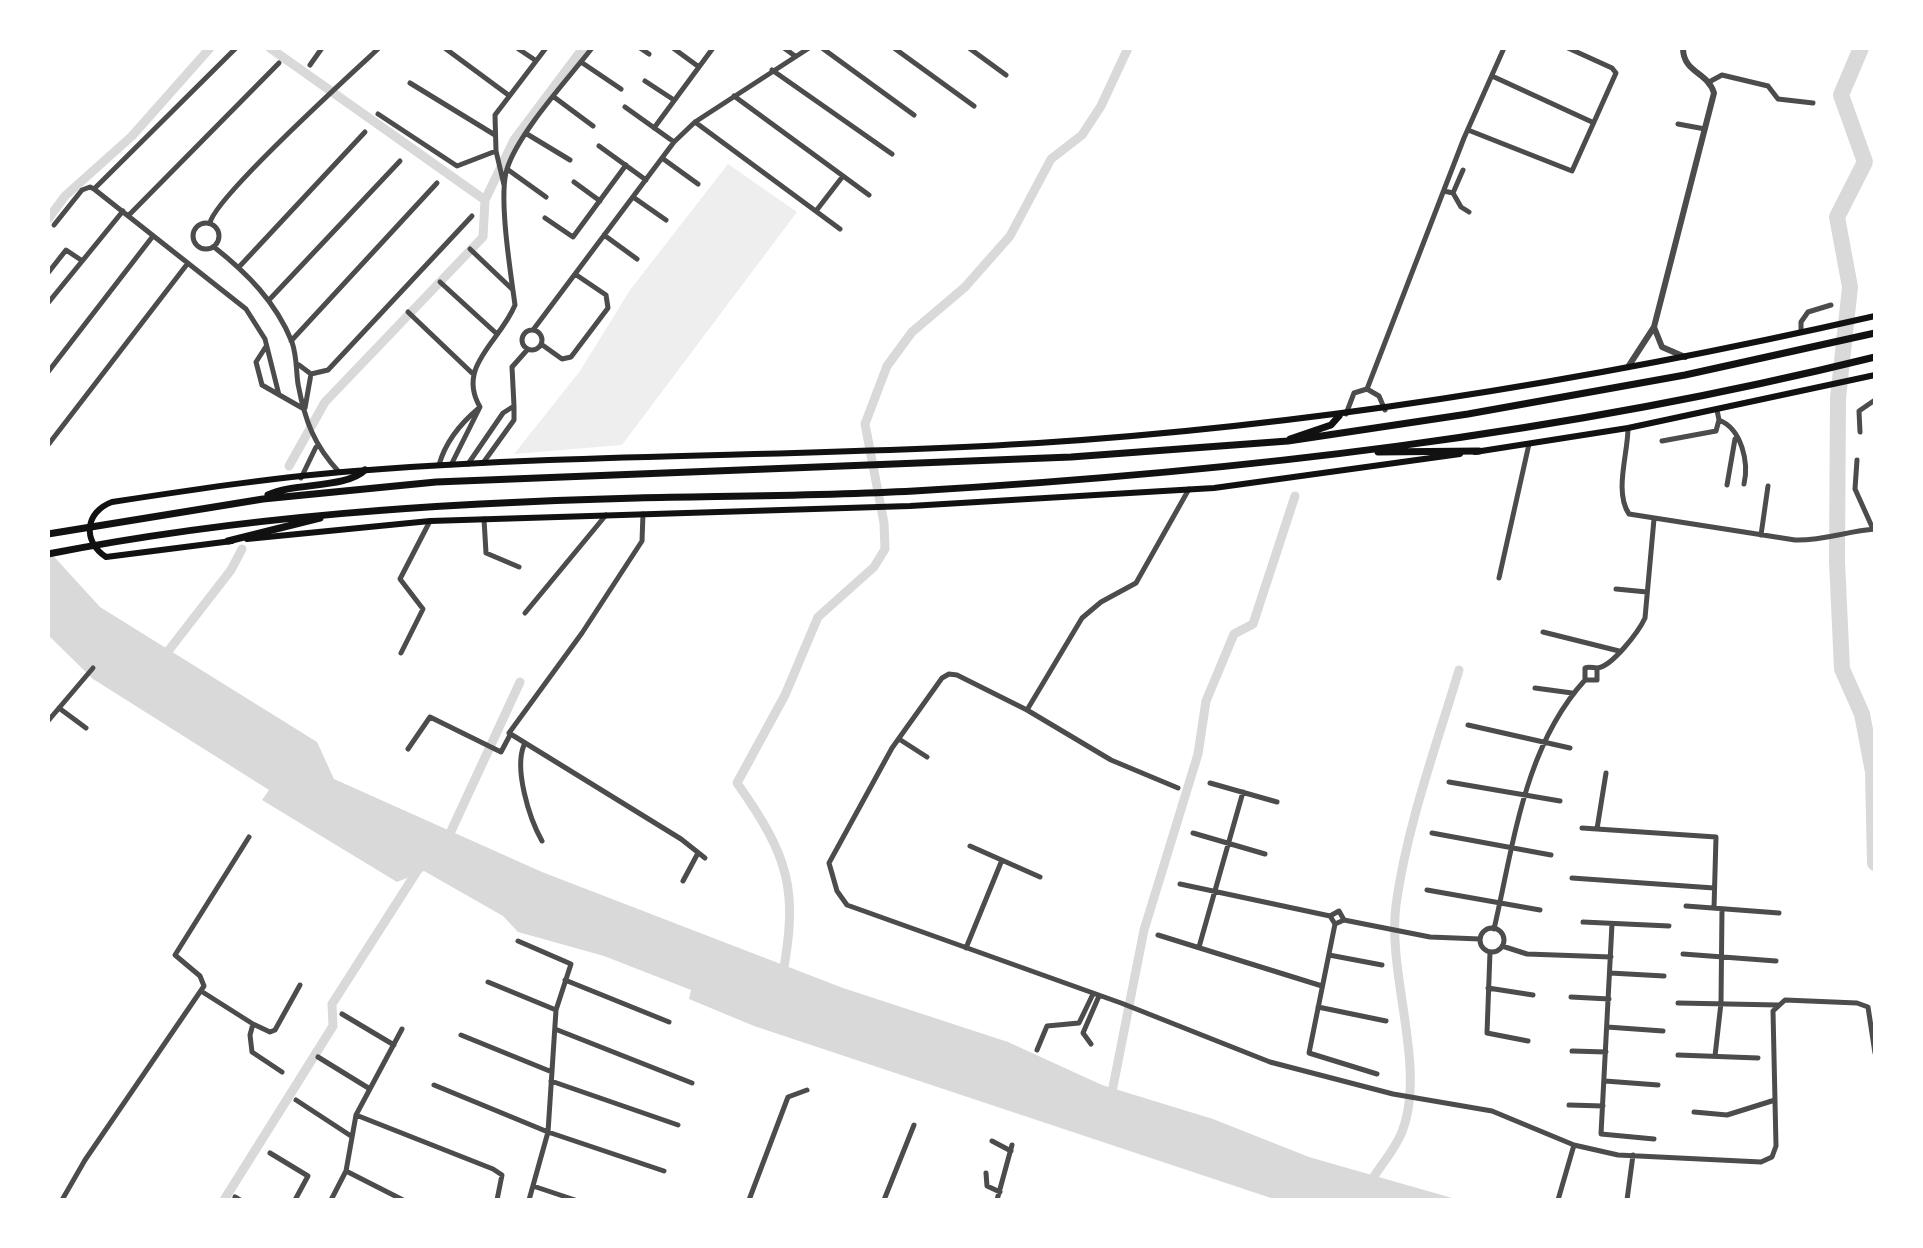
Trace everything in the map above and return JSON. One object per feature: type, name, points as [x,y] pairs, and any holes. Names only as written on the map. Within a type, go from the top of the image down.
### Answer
[{"type":"main road","points":[[1875,316],[1625,370],[1342,415],[1132,436],[862,453],[483,463],[339,472],[112,502],[99,509],[90,524],[91,543],[106,557],[132,557],[228,541],[430,521],[892,506],[1189,489],[1628,428],[1875,375]]},
{"type":"main road","points":[[48,534],[263,499],[436,482],[1071,457],[1288,441],[1499,408],[1875,333]]},
{"type":"main road","points":[[48,554],[130,539],[330,514],[633,498],[891,492],[1217,468],[1477,435],[1676,400],[1875,357]]},
{"type":"main road","points":[[1288,441],[1295,435],[1331,425],[1342,415]]},
{"type":"main road","points":[[1356,451],[1479,451]]},
{"type":"main road","points":[[263,499],[284,489],[353,478],[365,470]]},
{"type":"main road","points":[[228,541],[330,514]]},
{"type":"street","points":[[94,189],[236,48]]},
{"type":"street","points":[[310,65],[322,48]]},
{"type":"street","points":[[214,247],[219,236],[210,223],[211,214],[379,48]]},
{"type":"street","points":[[517,48],[535,60]]},
{"type":"street","points":[[480,407],[470,386],[472,373],[508,322],[515,305],[505,191],[496,151],[495,115],[507,94],[546,48]]},
{"type":"street","points":[[505,191],[507,169],[527,134],[592,48]]},
{"type":"street","points":[[640,48],[649,54]]},
{"type":"street","points":[[673,48],[699,67]]},
{"type":"street","points":[[654,128],[713,48]]},
{"type":"street","points":[[784,48],[795,56]]},
{"type":"street","points":[[528,349],[522,339],[527,331],[533,330],[674,142],[695,122],[809,48]]},
{"type":"street","points":[[822,48],[914,115]]},
{"type":"street","points":[[894,48],[974,106]]},
{"type":"street","points":[[969,48],[1006,75]]},
{"type":"street","points":[[1367,389],[1468,130],[1504,48]]},
{"type":"street","points":[[1468,130],[1569,172],[1574,169],[1615,70],[1568,48]]},
{"type":"street","points":[[1625,370],[1641,352],[1654,327],[1714,93],[1709,82],[1691,72],[1683,59],[1683,48]]},
{"type":"street","points":[[446,49],[507,94]]},
{"type":"street","points":[[581,62],[621,89]]},
{"type":"street","points":[[48,303],[81,260],[126,213],[279,63]]},
{"type":"street","points":[[772,70],[892,154]]},
{"type":"street","points":[[1709,82],[1722,75],[1768,86],[1778,99],[1813,103]]},
{"type":"street","points":[[1492,76],[1592,122]]},
{"type":"street","points":[[645,81],[674,100]]},
{"type":"street","points":[[410,83],[496,135]]},
{"type":"street","points":[[734,96],[869,195]]},
{"type":"street","points":[[554,97],[593,126]]},
{"type":"street","points":[[625,107],[674,142]]},
{"type":"street","points":[[378,114],[457,166],[496,151]]},
{"type":"street","points":[[695,122],[840,229]]},
{"type":"street","points":[[1678,124],[1705,129]]},
{"type":"street","points":[[239,267],[365,132]]},
{"type":"street","points":[[527,134],[570,160]]},
{"type":"street","points":[[599,146],[646,180]]},
{"type":"street","points":[[662,158],[698,184]]},
{"type":"street","points":[[269,300],[400,161]]},
{"type":"street","points":[[545,218],[573,237],[626,165]]},
{"type":"street","points":[[507,169],[546,197]]},
{"type":"street","points":[[1453,193],[1463,170]]},
{"type":"street","points":[[816,211],[843,176]]},
{"type":"street","points":[[574,182],[600,201]]},
{"type":"street","points":[[291,341],[437,183]]},
{"type":"street","points":[[54,225],[82,190],[90,187],[126,213],[241,303],[260,326],[279,395]]},
{"type":"street","points":[[1444,191],[1453,193],[1461,207],[1469,212]]},
{"type":"street","points":[[633,197],[666,220]]},
{"type":"street","points":[[298,365],[311,374],[328,370],[472,216]]},
{"type":"street","points":[[210,223],[198,225],[193,242],[202,249],[214,247],[239,267],[269,300],[291,341],[298,365],[298,382],[316,447],[339,472]]},
{"type":"street","points":[[604,235],[637,259]]},
{"type":"street","points":[[48,372],[153,236]]},
{"type":"street","points":[[470,249],[513,290]]},
{"type":"street","points":[[48,273],[66,250],[81,260]]},
{"type":"street","points":[[48,445],[188,263]]},
{"type":"street","points":[[533,330],[540,335],[541,344],[562,359],[571,357],[608,308],[606,295],[575,273]]},
{"type":"street","points":[[440,282],[497,334]]},
{"type":"street","points":[[1801,333],[1803,316],[1831,305]]},
{"type":"street","points":[[408,312],[472,373]]},
{"type":"street","points":[[1654,327],[1662,347],[1688,358]]},
{"type":"street","points":[[483,463],[514,420],[512,367],[528,349],[541,344]]},
{"type":"street","points":[[265,348],[256,362],[266,389],[305,409]]},
{"type":"street","points":[[305,409],[311,374]]},
{"type":"street","points":[[1342,415],[1354,393],[1367,389],[1379,396],[1385,410]]},
{"type":"street","points":[[1860,432],[1859,411],[1875,400]]},
{"type":"street","points":[[468,464],[503,413],[514,406]]},
{"type":"street","points":[[451,465],[480,407]]},
{"type":"street","points":[[439,465],[443,452],[464,421],[480,407]]},
{"type":"street","points":[[1662,441],[1716,431],[1719,420],[1717,410]]},
{"type":"street","points":[[1719,420],[1726,423],[1746,457],[1744,484]]},
{"type":"street","points":[[1628,428],[1622,505],[1629,514],[1761,535],[1817,541],[1851,531],[1874,529],[1855,489],[1857,460]]},
{"type":"street","points":[[1727,485],[1735,438]]},
{"type":"street","points":[[1499,578],[1529,444]]},
{"type":"street","points":[[301,478],[316,447]]},
{"type":"street","points":[[1761,535],[1768,486]]},
{"type":"street","points":[[1027,710],[1082,618],[1101,602],[1136,583],[1189,489]]},
{"type":"street","points":[[408,749],[430,717],[501,752],[510,735],[509,730],[582,633],[642,541],[643,513]]},
{"type":"street","points":[[525,613],[607,514]]},
{"type":"street","points":[[484,519],[486,553],[519,567]]},
{"type":"street","points":[[1494,929],[1511,847],[1526,795],[1543,744],[1560,707],[1585,680],[1585,668],[1597,668],[1620,651],[1639,633],[1645,618],[1654,519]]},
{"type":"street","points":[[401,653],[423,612],[421,603],[400,579],[430,521]]},
{"type":"street","points":[[1616,589],[1647,592]]},
{"type":"street","points":[[1543,632],[1620,651]]},
{"type":"street","points":[[48,721],[93,668]]},
{"type":"street","points":[[1585,680],[1597,680],[1597,668]]},
{"type":"street","points":[[1178,788],[1111,760],[1027,710],[949,674],[942,678],[899,739],[829,868],[840,896],[851,908],[1121,1003],[1270,1062],[1393,1094],[1492,1111],[1530,1124],[1574,1145],[1633,1155],[1767,1161],[1775,1153],[1773,1011],[1785,1000],[1857,1003],[1868,1007],[1875,1053]]},
{"type":"street","points":[[1535,688],[1573,693]]},
{"type":"street","points":[[59,708],[86,728]]},
{"type":"street","points":[[1468,725],[1570,748]]},
{"type":"street","points":[[510,735],[705,858]]},
{"type":"street","points":[[899,739],[927,757]]},
{"type":"street","points":[[524,745],[520,756],[526,806],[542,841]]},
{"type":"street","points":[[1597,829],[1606,773]]},
{"type":"street","points":[[1449,782],[1560,801]]},
{"type":"street","points":[[1210,783],[1277,802]]},
{"type":"street","points":[[1199,947],[1243,792]]},
{"type":"street","points":[[1582,828],[1716,837],[1714,908]]},
{"type":"street","points":[[1193,833],[1265,854]]},
{"type":"street","points":[[1432,833],[1551,855]]},
{"type":"street","points":[[62,1200],[85,1160],[201,991],[203,979],[175,955],[249,837]]},
{"type":"street","points":[[970,846],[1040,877]]},
{"type":"street","points":[[683,881],[698,853]]},
{"type":"street","points":[[966,948],[1002,860]]},
{"type":"street","points":[[1572,878],[1714,888]]},
{"type":"street","points":[[1180,884],[1330,916],[1339,911],[1344,920]]},
{"type":"street","points":[[1427,890],[1540,910]]},
{"type":"street","points":[[1686,906],[1779,913]]},
{"type":"street","points":[[1715,1056],[1721,1003],[1722,909]]},
{"type":"street","points":[[1330,916],[1335,924],[1311,1056],[1377,1074]]},
{"type":"street","points":[[1335,924],[1344,920],[1415,934],[1480,939]]},
{"type":"street","points":[[1583,922],[1669,926]]},
{"type":"street","points":[[1612,924],[1601,1135],[1654,1139]]},
{"type":"street","points":[[1490,952],[1482,947],[1480,939],[1485,931],[1494,929]]},
{"type":"street","points":[[1494,929],[1504,937],[1502,946]]},
{"type":"street","points":[[1158,935],[1322,986]]},
{"type":"street","points":[[518,941],[568,962],[556,1010],[548,1132],[529,1200]]},
{"type":"street","points":[[1490,952],[1502,946],[1527,954],[1611,957]]},
{"type":"street","points":[[1490,952],[1487,1033],[1528,1041]]},
{"type":"street","points":[[1683,954],[1776,961]]},
{"type":"street","points":[[1329,955],[1382,965]]},
{"type":"street","points":[[1610,973],[1664,976]]},
{"type":"street","points":[[565,980],[669,1022]]},
{"type":"street","points":[[488,982],[556,1010]]},
{"type":"street","points":[[201,991],[270,1032],[275,1030],[300,985]]},
{"type":"street","points":[[1488,988],[1533,995]]},
{"type":"street","points":[[1091,1044],[1083,1033],[1096,995]]},
{"type":"street","points":[[1037,1050],[1047,1026],[1079,1023],[1096,995]]},
{"type":"street","points":[[1571,997],[1609,999]]},
{"type":"street","points":[[1678,1003],[1779,1005]]},
{"type":"street","points":[[1318,1007],[1386,1021]]},
{"type":"street","points":[[342,1014],[394,1045]]},
{"type":"street","points":[[253,1024],[250,1035],[252,1052],[282,1072]]},
{"type":"street","points":[[1607,1027],[1663,1031]]},
{"type":"street","points":[[331,1200],[346,1171],[356,1115],[402,1029]]},
{"type":"street","points":[[555,1029],[692,1083]]},
{"type":"street","points":[[461,1035],[552,1072]]},
{"type":"street","points":[[1572,1051],[1606,1052]]},
{"type":"street","points":[[1678,1055],[1758,1058]]},
{"type":"street","points":[[318,1057],[370,1089]]},
{"type":"street","points":[[551,1081],[678,1125]]},
{"type":"street","points":[[1605,1081],[1658,1085]]},
{"type":"street","points":[[434,1085],[548,1132],[664,1171]]},
{"type":"street","points":[[749,1200],[788,1097],[807,1090]]},
{"type":"street","points":[[296,1100],[351,1136]]},
{"type":"street","points":[[1694,1112],[1727,1115],[1775,1100]]},
{"type":"street","points":[[1569,1105],[1603,1106]]},
{"type":"street","points":[[356,1115],[493,1169],[502,1175],[497,1200]]},
{"type":"street","points":[[884,1200],[914,1125]]},
{"type":"street","points":[[992,1141],[1012,1148],[997,1200]]},
{"type":"street","points":[[1558,1200],[1574,1145]]},
{"type":"street","points":[[270,1153],[308,1176],[295,1200]]},
{"type":"street","points":[[1627,1200],[1633,1155]]},
{"type":"street","points":[[346,1171],[403,1200]]},
{"type":"street","points":[[986,1173],[987,1186],[1000,1192]]},
{"type":"street","points":[[533,1186],[575,1200]]},
{"type":"shaded area","points":[[728,164],[797,212],[622,445],[514,454],[580,371],[630,290]]},
{"type":"shaded area","points":[[48,550],[100,607],[317,742],[334,779],[542,872],[843,988],[1008,1042],[1102,1085],[1213,1119],[1309,1157],[1459,1200],[1277,1200],[754,1026],[689,999],[691,990],[604,956],[518,932],[503,916],[424,871],[397,882],[262,800],[269,790],[93,679],[48,635]]},
{"type":"waterway","points":[[48,219],[65,196],[132,136],[210,48]]},
{"type":"waterway","points":[[270,48],[485,200]]},
{"type":"waterway","points":[[289,466],[325,402],[483,237],[485,200],[514,140],[583,48]]},
{"type":"waterway","points":[[782,978],[789,920],[785,875],[768,832],[737,783],[785,695],[818,617],[874,567],[885,549],[884,523],[865,424],[887,366],[912,332],[965,287],[1010,236],[1051,159],[1082,135],[1101,106],[1128,48]]},
{"type":"waterway","points":[[1861,48],[1841,95],[1865,162],[1837,217],[1850,287],[1838,398],[1837,561],[1842,669],[1862,714],[1873,772],[1875,863]]},
{"type":"waterway","points":[[1111,1097],[1144,930],[1198,754],[1206,701],[1234,634],[1253,624],[1295,496]]},
{"type":"waterway","points":[[162,659],[231,570],[242,549]]},
{"type":"waterway","points":[[1368,1186],[1400,1136],[1409,1104],[1409,1048],[1397,960],[1396,905],[1415,816],[1459,670]]},
{"type":"waterway","points":[[446,842],[520,682]]},
{"type":"waterway","points":[[224,1200],[333,1026],[332,1004],[421,865]]}]
